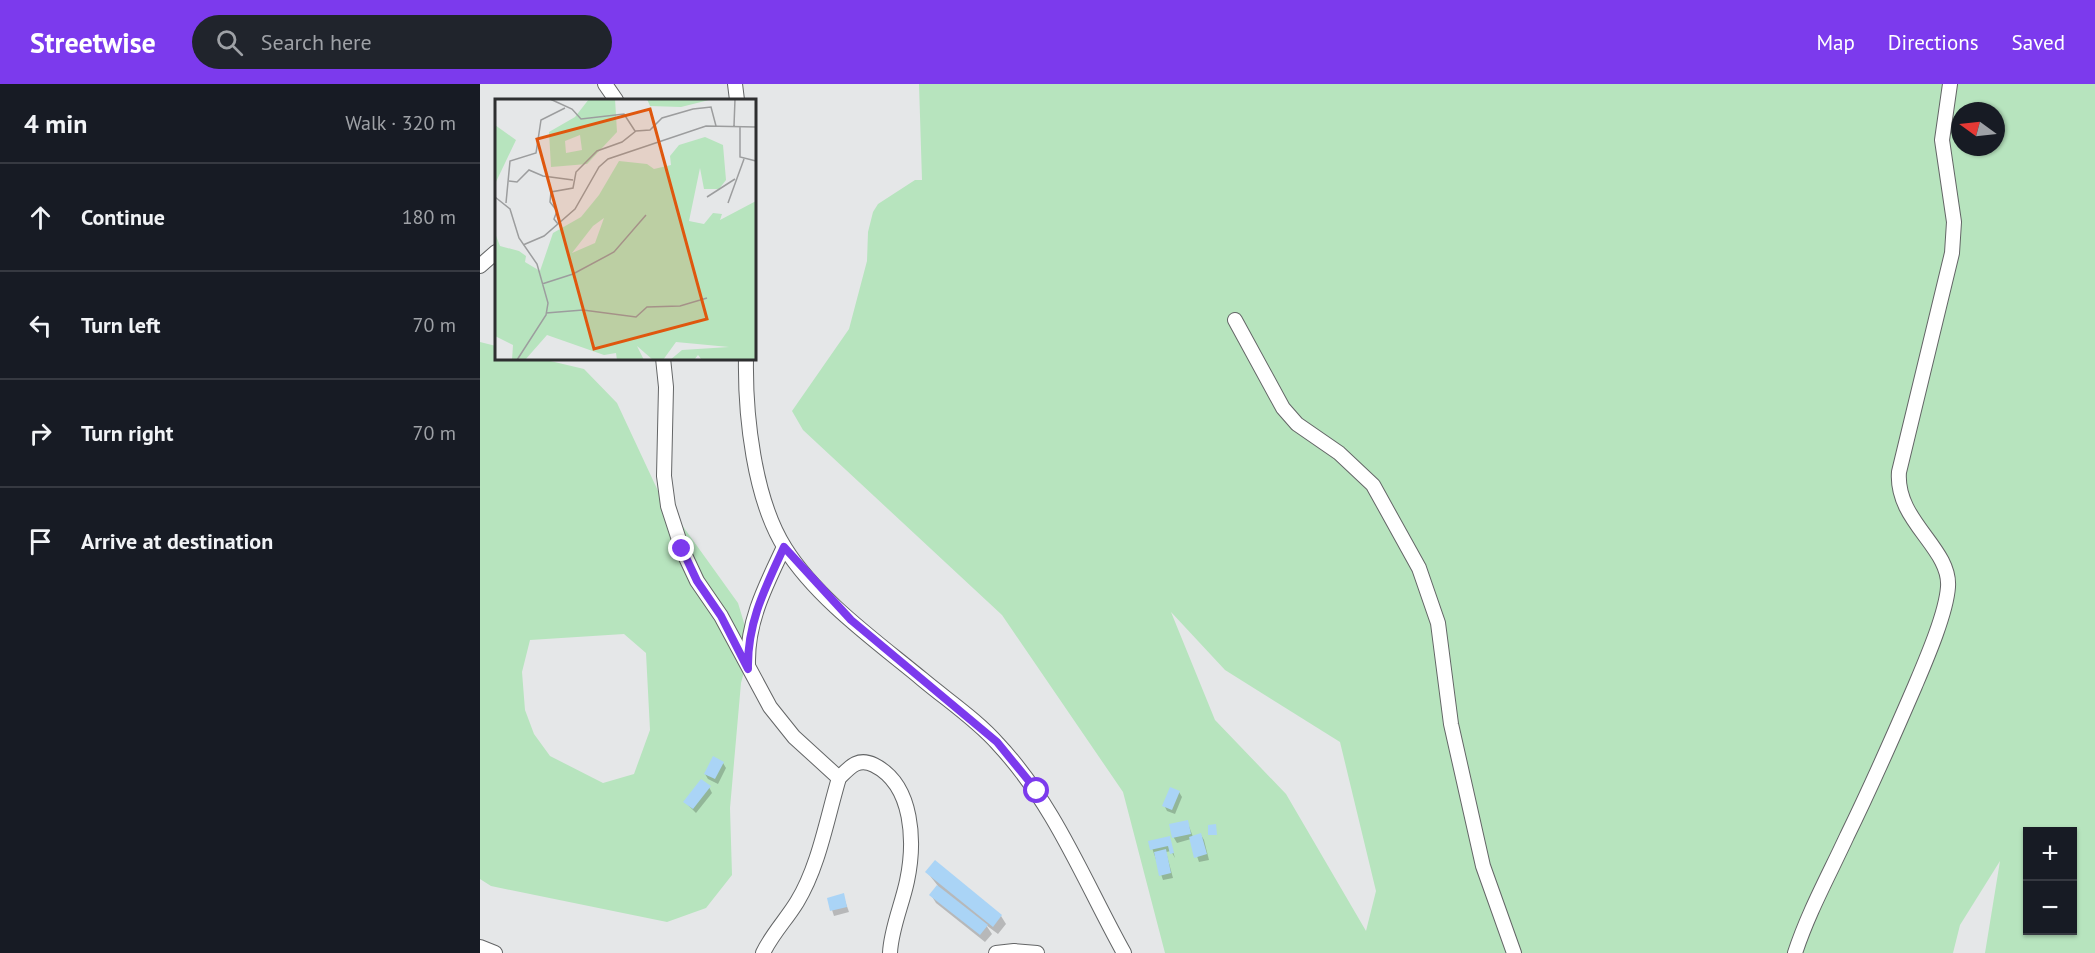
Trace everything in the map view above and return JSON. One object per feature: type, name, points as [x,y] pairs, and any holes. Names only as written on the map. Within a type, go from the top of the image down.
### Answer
[{"type":"street","points":[[605,84],[615,99]]},
{"type":"street","points":[[735,84],[737,99]]},
{"type":"street","points":[[1795,953],[1806,922],[1874,781],[1926,659],[1948,585],[1938,556],[1903,503],[1898,488],[1899,472],[1952,253],[1954,222],[1942,140],[1950,84]]},
{"type":"street","points":[[480,266],[495,253]]},
{"type":"street","points":[[1235,320],[1283,408],[1297,424],[1339,453],[1373,485],[1419,568],[1438,623],[1451,724],[1483,866],[1514,953]]},
{"type":"street","points":[[663,360],[666,387],[664,476],[668,506],[682,549],[692,570],[721,616],[748,669],[780,721],[839,778]]},
{"type":"street","points":[[746,360],[750,429],[760,487],[784,547],[851,620],[997,742],[1018,766],[1056,820],[1124,953]]},
{"type":"street","points":[[748,669],[747,645],[752,621],[784,547]]},
{"type":"street","points":[[763,953],[771,936],[797,903],[808,879],[839,778],[851,765],[860,761],[874,765],[890,777],[903,793],[909,821],[909,861],[890,953]]},
{"type":"street","points":[[480,947],[495,953]]},
{"type":"street","points":[[996,953],[1014,951],[1037,953]]},
{"type":"green space","points":[[919,84],[2095,84],[2095,953],[1985,953],[2000,861],[1960,925],[1953,953],[1165,953],[1123,792],[1002,615],[803,430],[792,411],[849,329],[867,261],[868,232],[873,212],[878,204],[915,180],[922,180]],"holes":[[[1171,612],[1225,670],[1340,742],[1376,891],[1366,931],[1286,794],[1215,720]]]},
{"type":"green space","points":[[480,342],[495,346],[495,360],[546,360],[584,369],[617,403],[659,493],[738,603],[751,646],[741,683],[730,808],[732,875],[706,908],[667,922],[491,886],[480,879]],"holes":[[[624,634],[646,653],[650,730],[634,774],[603,783],[550,756],[534,734],[525,710],[522,672],[530,640]]]},
{"type":"building","points":[[713,756],[724,762],[715,779],[704,774]]},
{"type":"building","points":[[701,779],[711,786],[693,809],[683,802]]},
{"type":"building","points":[[1170,787],[1180,791],[1172,810],[1162,806]]},
{"type":"building","points":[[1188,820],[1191,834],[1172,838],[1169,824]]},
{"type":"building","points":[[1216,824],[1217,835],[1208,835],[1208,825]]},
{"type":"building","points":[[1201,833],[1207,854],[1194,858],[1189,837]]},
{"type":"building","points":[[1170,836],[1174,853],[1170,854],[1168,846],[1150,850],[1148,841]]},
{"type":"building","points":[[1166,849],[1171,873],[1159,876],[1154,852]]},
{"type":"building","points":[[935,860],[1002,915],[993,927],[925,872]]},
{"type":"building","points":[[937,885],[988,925],[980,935],[929,895]]},
{"type":"building","points":[[844,893],[847,907],[830,911],[827,898]]},
{"type":"route","points":[[682,549],[697,581],[721,616],[748,669],[747,645],[752,621],[784,547],[797,564],[851,620],[997,742],[1037,791]]}]
